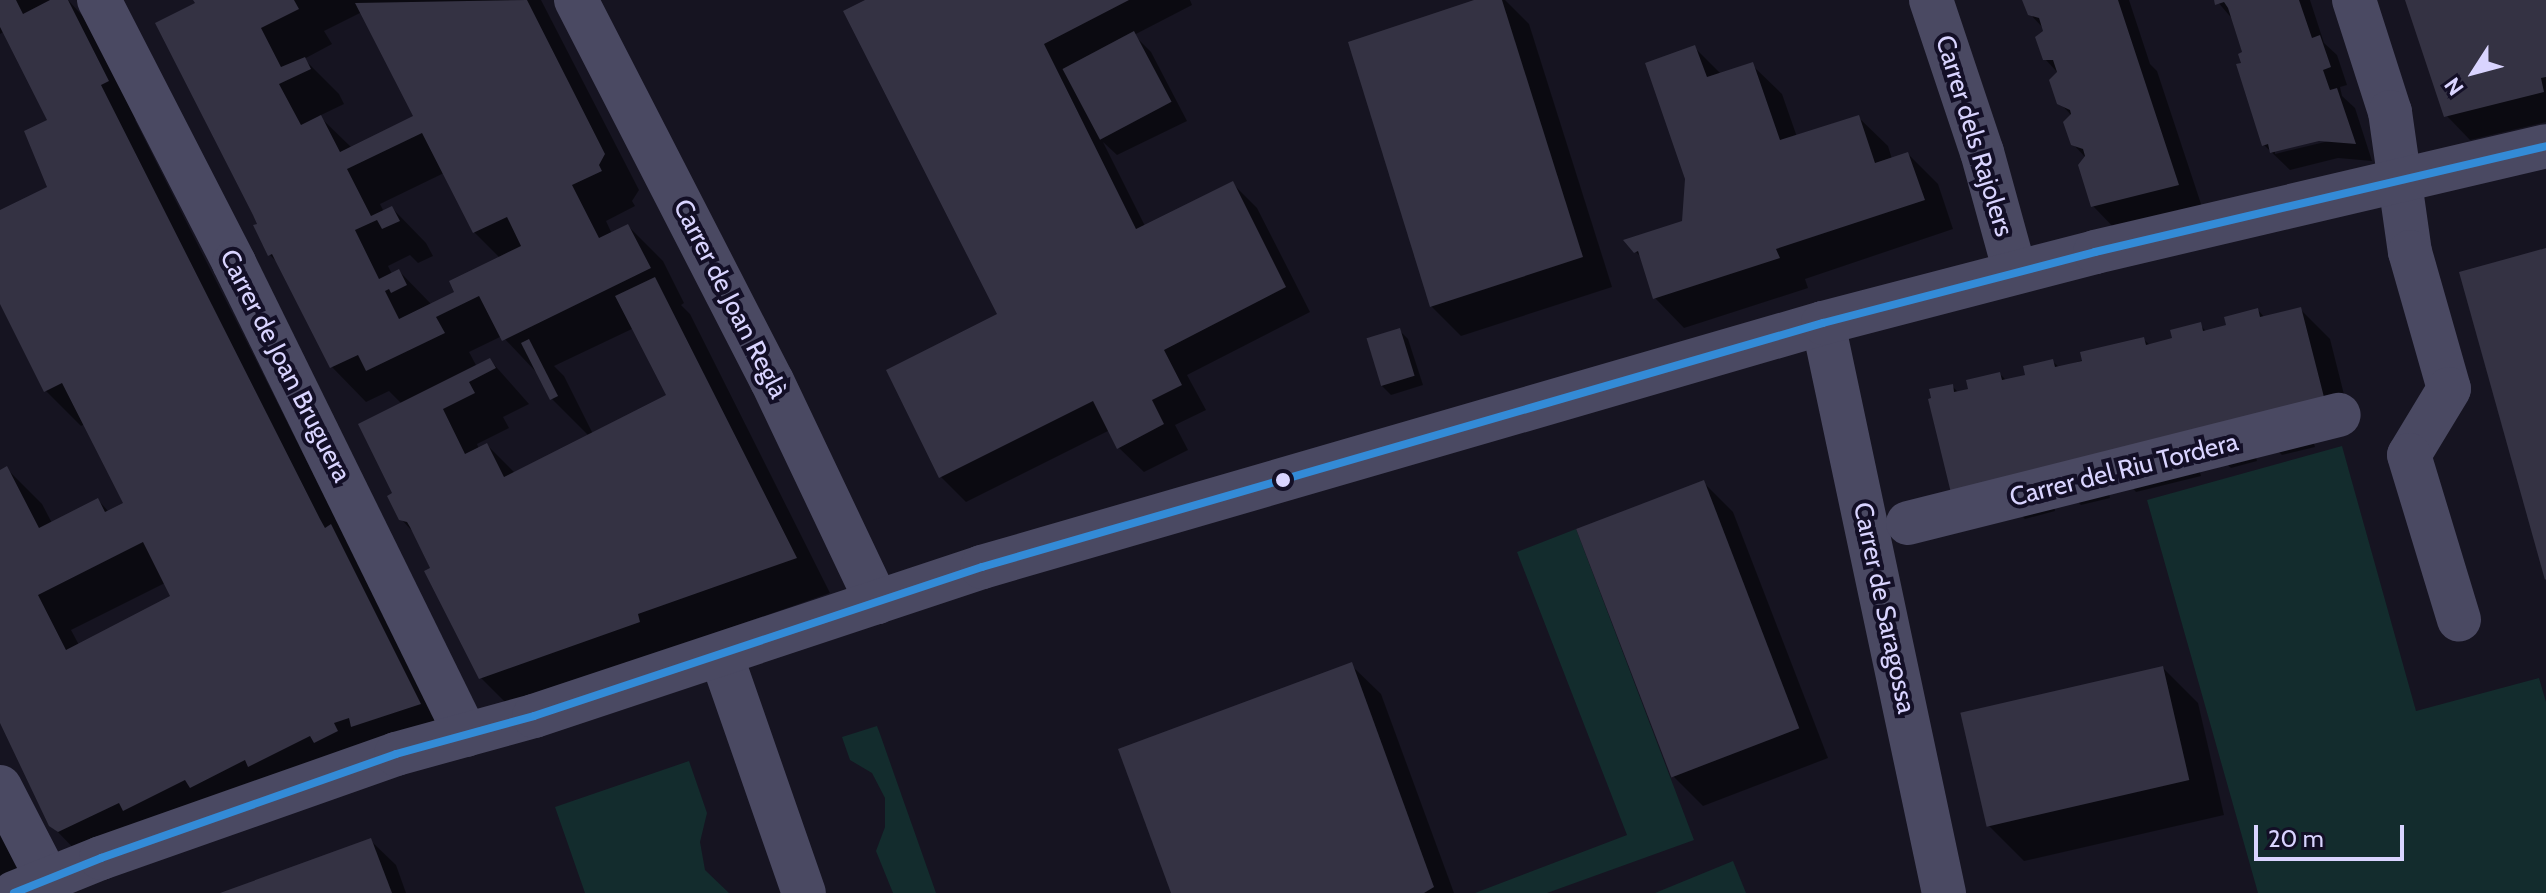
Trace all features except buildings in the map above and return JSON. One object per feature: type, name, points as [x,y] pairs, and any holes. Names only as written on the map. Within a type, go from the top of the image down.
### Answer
[{"type":"street","name":"Carrer de Joan Bruguera","points":[[99,0],[241,277],[466,735]]},
{"type":"street","name":"Carrer de Joan Reglà","points":[[576,0],[772,381],[877,602]]},
{"type":"street","name":"Carrer dels Rajolers","points":[[1931,0],[1982,152],[2015,272]]},
{"type":"street","points":[[2354,0],[2390,112],[2410,252],[2449,389],[2409,455],[2459,620]]},
{"type":"street","points":[[0,787],[31,886],[396,754],[721,655],[997,562],[1823,323],[2015,272],[2546,146]]},
{"type":"street","name":"Carrer de Saragossa","points":[[1823,323],[1944,893]]},
{"type":"street","name":"Carrer del Riu Tordera","points":[[1908,523],[2339,415]]},
{"type":"street","points":[[721,655],[804,893]]},
{"type":"green space","points":[[2342,446],[2416,711],[2539,678],[2546,702],[2546,893],[2258,893],[2147,500]]},
{"type":"green space","points":[[1576,529],[1694,840],[1547,893],[1475,893],[1627,835],[1517,552]]},
{"type":"green space","points":[[877,726],[936,893],[893,893],[876,851],[885,827],[885,798],[872,773],[850,760],[842,737]]},
{"type":"green space","points":[[689,761],[707,813],[700,842],[705,870],[729,893],[585,893],[555,807]]},
{"type":"green space","points":[[1733,861],[1746,893],[1655,893]]},
{"type":"transit line","points":[[14,893],[101,858],[396,754],[534,716],[982,567],[1823,323],[2095,252],[2546,146]]}]
